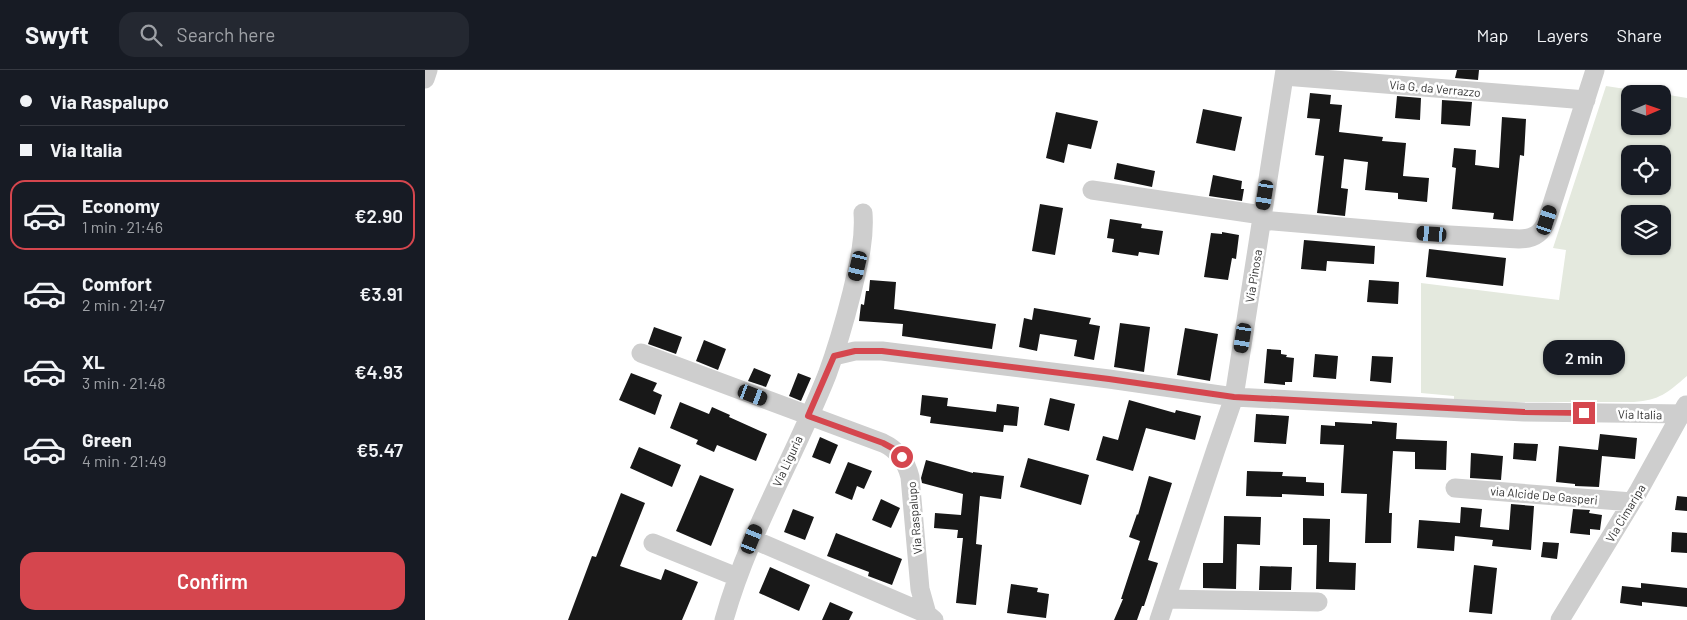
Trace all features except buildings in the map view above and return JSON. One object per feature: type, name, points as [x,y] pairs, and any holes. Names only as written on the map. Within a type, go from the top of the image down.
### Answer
[{"type":"street","points":[[425,78],[428,70]]},
{"type":"street","points":[[1092,190],[1262,218],[1481,237],[1524,239],[1533,237],[1544,228],[1547,220],[1595,70]]},
{"type":"street","name":"Via G. da Verrazzo","points":[[1284,73],[1586,100]]},
{"type":"street","name":"Via Pinosa","points":[[1159,620],[1215,448],[1234,397],[1284,73]]},
{"type":"street","name":"Via Liguria","points":[[724,620],[737,577],[752,539],[834,356],[844,325],[859,259],[863,213]]},
{"type":"street","name":"Via Italia","points":[[834,356],[855,351],[882,351],[1109,379],[1234,397],[1524,412],[1685,411]]},
{"type":"street","name":"Via Raspalupo","points":[[641,353],[883,443],[894,449],[904,460],[911,480],[919,583],[930,617]]},
{"type":"street","name":"Via Cimaripa","points":[[1560,620],[1685,411]]},
{"type":"street","name":"via Alcide De Gasperi","points":[[1455,488],[1632,502]]},
{"type":"street","points":[[752,539],[930,617]]},
{"type":"street","points":[[653,543],[737,577]]},
{"type":"street","points":[[1166,598],[1318,602]]},
{"type":"shaded area","points":[[1606,86],[1621,88],[1621,135],[1671,135],[1671,95],[1687,98],[1687,376],[1663,395],[1634,402],[1454,402],[1454,396],[1421,393],[1421,283],[1559,300],[1566,250],[1553,248]]},
{"type":"route","points":[[902,457],[894,449],[883,443],[808,416],[827,376],[834,356],[855,351],[882,351],[1109,379],[1234,397],[1524,412],[1584,413]]}]
